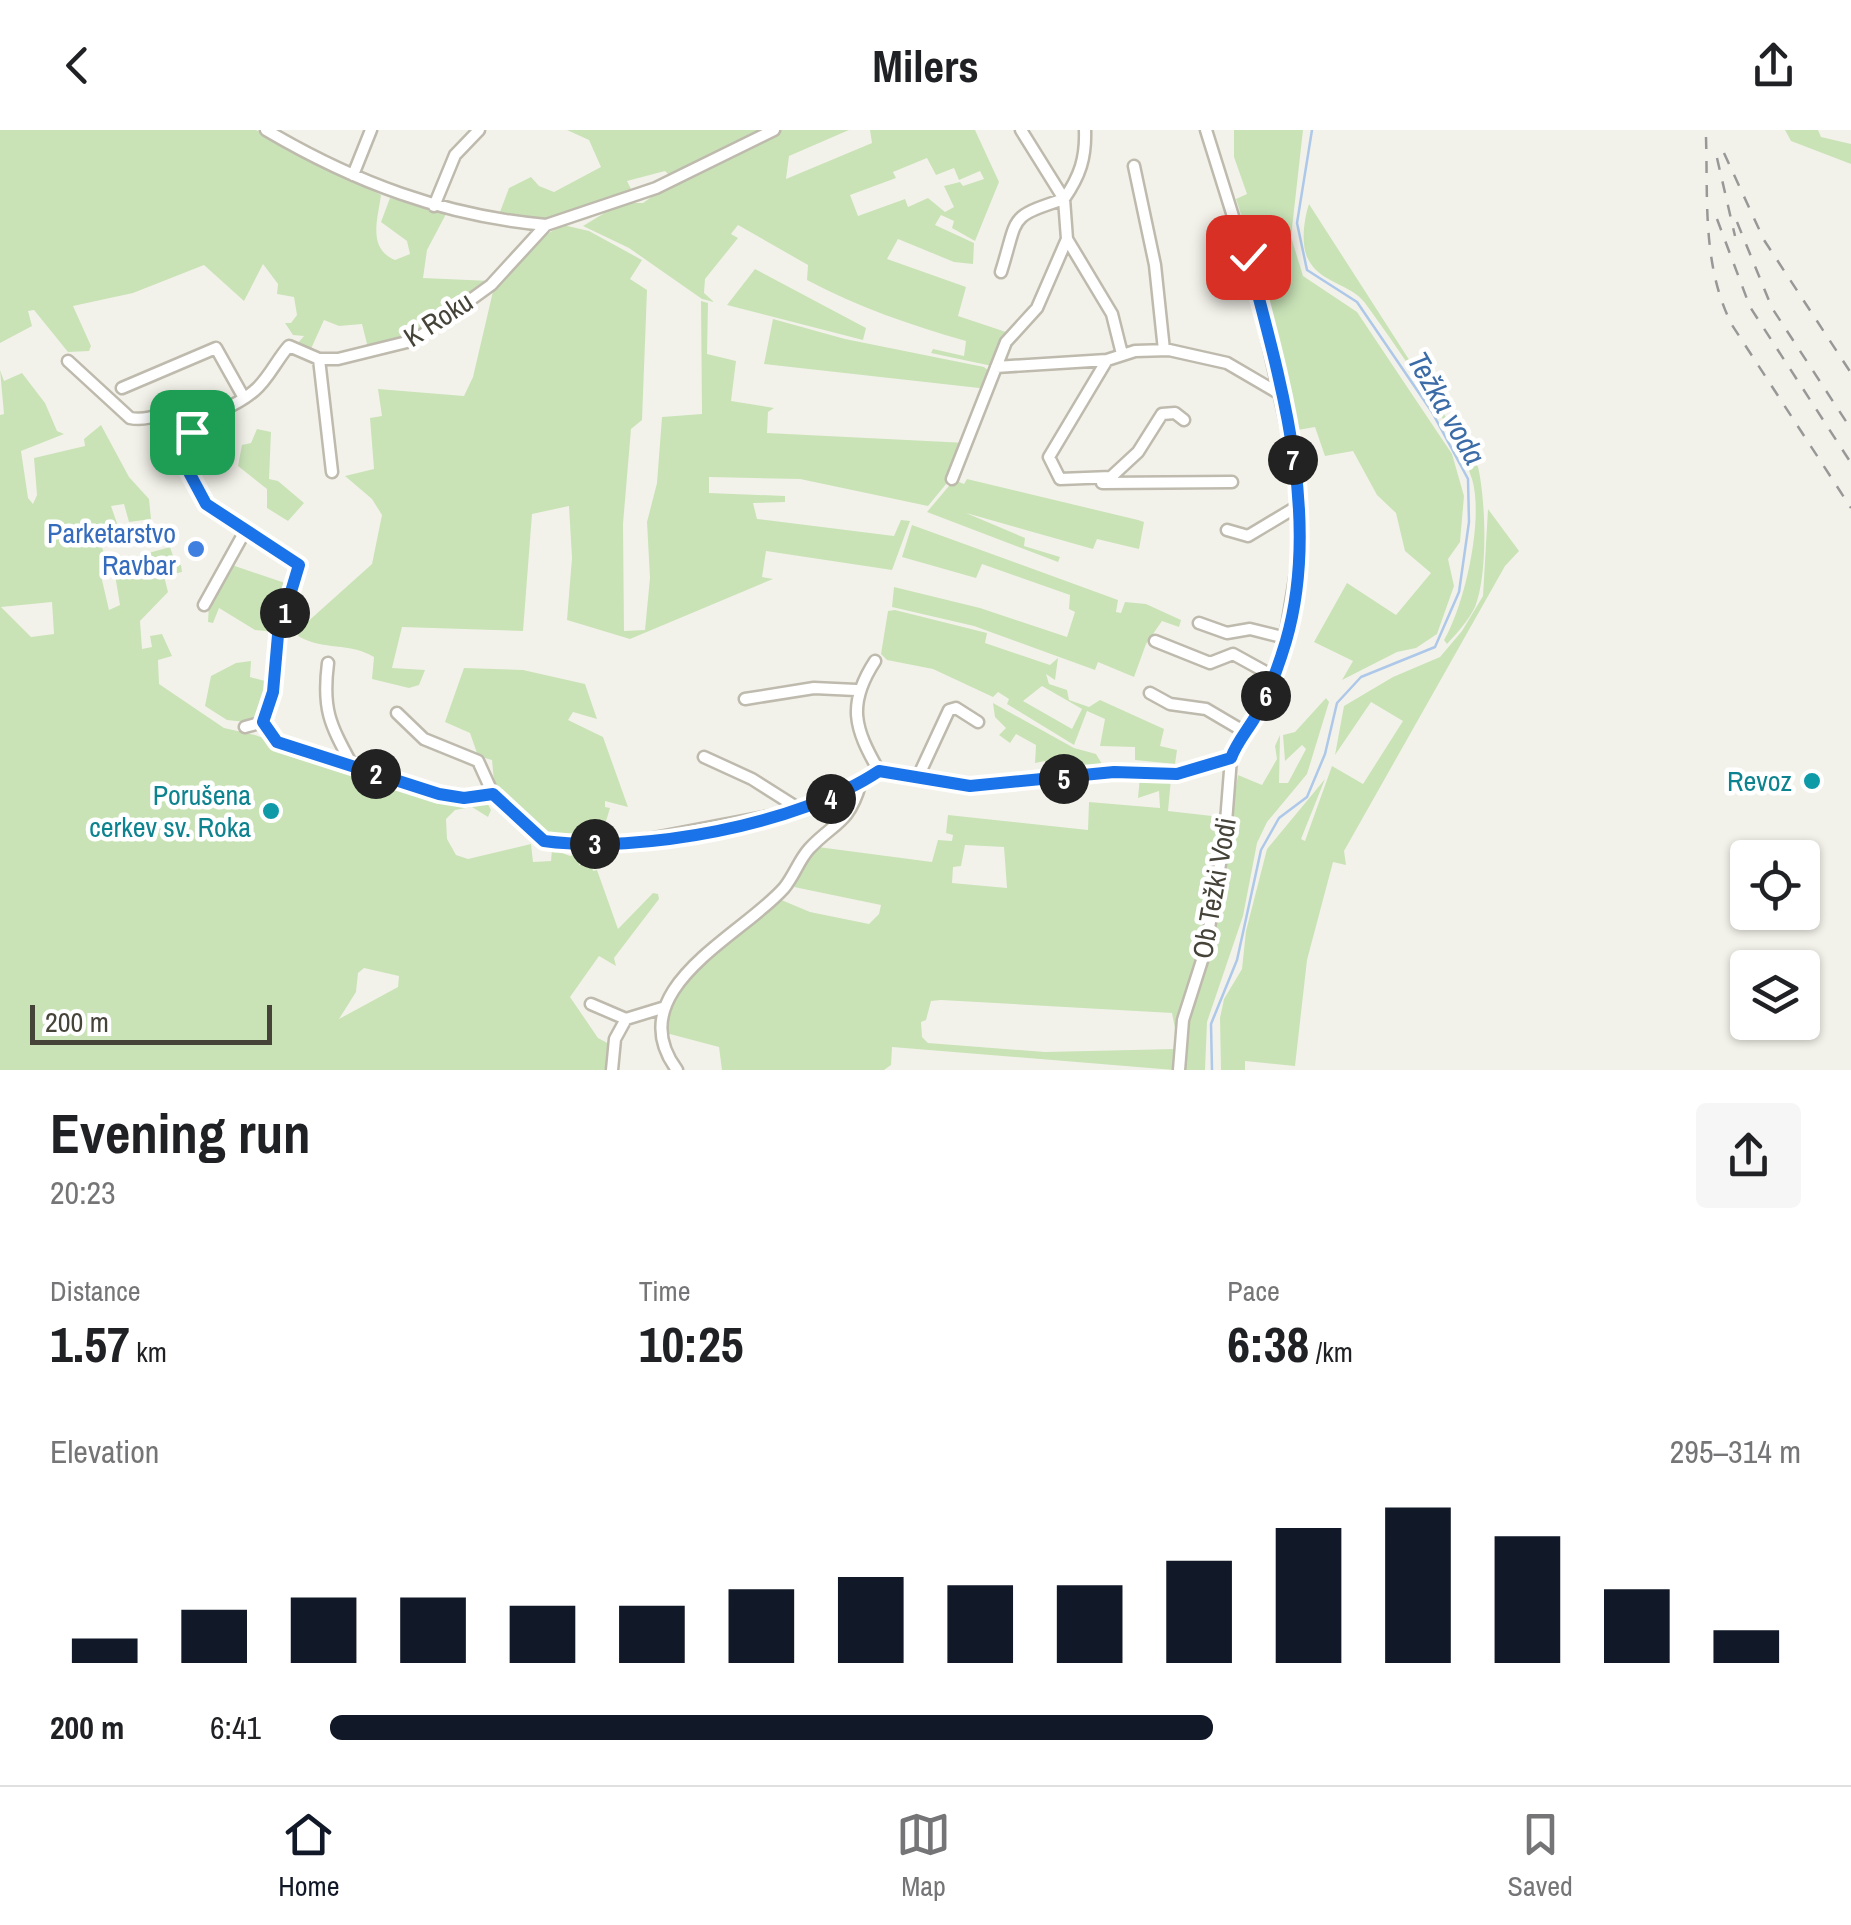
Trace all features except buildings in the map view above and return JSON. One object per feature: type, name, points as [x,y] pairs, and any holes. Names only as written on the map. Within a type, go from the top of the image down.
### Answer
[{"type":"street","points":[[352,174],[371,130]]},
{"type":"street","points":[[434,206],[455,154],[479,130]]},
{"type":"street","name":"K Roku","points":[[274,132],[397,196],[546,225],[656,188],[774,130]]},
{"type":"street","points":[[1021,130],[1064,199],[1067,239],[1112,314],[1122,354]]},
{"type":"street","points":[[1001,272],[1023,212],[1064,199],[1084,164],[1085,130]]},
{"type":"street","name":"Ob Težki Vodi","points":[[1178,1070],[1183,1020],[1205,951],[1215,893],[1232,776],[1231,758],[1274,676],[1286,638],[1300,562],[1298,506],[1280,394],[1248,257],[1206,130]]},
{"type":"street","points":[[1134,166],[1155,264],[1164,350]]},
{"type":"street","name":"K Roku","points":[[68,361],[130,418],[144,419],[187,402],[214,409],[257,390],[289,346],[319,359],[357,358],[415,340],[500,277],[546,225]]},
{"type":"street","points":[[952,479],[1012,330],[1037,308],[1067,239]]},
{"type":"street","points":[[122,388],[216,348],[227,360],[244,398]]},
{"type":"street","points":[[996,367],[1106,360],[1122,354],[1164,350],[1192,352],[1227,363],[1280,394]]},
{"type":"street","points":[[319,359],[332,472]]},
{"type":"street","points":[[1106,360],[1050,457],[1060,479],[1232,482]]},
{"type":"street","points":[[214,409],[192,432],[183,461],[206,504],[244,533],[290,557],[300,569],[278,635],[273,692],[263,722]]},
{"type":"street","points":[[1092,481],[1112,477],[1123,469],[1162,414],[1176,413],[1184,420]]},
{"type":"street","points":[[1227,530],[1248,536],[1298,506]]},
{"type":"street","points":[[204,605],[244,533]]},
{"type":"street","points":[[1199,623],[1228,633],[1250,629],[1286,638]]},
{"type":"street","points":[[1155,641],[1210,663],[1233,654],[1274,676]]},
{"type":"street","points":[[875,662],[856,690],[861,742],[879,771],[970,786],[1114,772],[1177,774],[1231,758]]},
{"type":"street","points":[[328,663],[324,700],[327,719],[352,765]]},
{"type":"street","points":[[745,699],[814,688],[856,690]]},
{"type":"street","points":[[1150,693],[1170,704],[1206,709],[1245,732]]},
{"type":"street","points":[[918,779],[950,710],[956,708],[978,722]]},
{"type":"street","points":[[397,713],[424,739],[478,761],[493,794],[530,831],[544,841],[568,844],[642,843],[802,810],[860,785],[879,771]]},
{"type":"street","points":[[245,728],[263,722]]},
{"type":"street","points":[[263,722],[277,742],[439,794],[464,798],[493,794]]},
{"type":"street","points":[[704,756],[752,779],[802,810]]},
{"type":"street","points":[[592,1004],[626,1019],[662,1008],[706,952],[785,886],[810,849],[850,814],[860,785]]},
{"type":"street","points":[[662,1008],[666,1051],[677,1070]]},
{"type":"street","points":[[612,1070],[615,1039],[626,1019]]},
{"type":"green space","points":[[0,130],[256,130],[381,195],[376,232],[386,255],[395,260],[410,254],[407,241],[381,222],[390,198],[446,214],[427,250],[423,278],[491,281],[409,340],[369,352],[362,324],[339,326],[324,320],[310,351],[297,344],[304,336],[293,335],[285,323],[291,323],[297,315],[294,297],[277,294],[278,284],[263,264],[244,301],[204,265],[133,293],[73,306],[91,346],[89,351],[68,352],[34,310],[28,311],[32,326],[0,343]]},
{"type":"green space","points":[[567,130],[763,130],[669,175],[665,171],[627,181],[631,189],[549,221],[500,212],[509,188],[531,177],[539,186],[554,192],[601,167],[589,140]]},
{"type":"green space","points":[[780,130],[849,130],[789,156],[786,179],[872,143],[870,130],[975,130],[999,182],[975,241],[952,228],[954,221],[941,215],[935,225],[974,243],[973,264],[954,262],[898,239],[887,259],[966,287],[958,316],[1009,333],[992,366],[931,353],[933,349],[964,356],[966,341],[885,315],[807,280],[808,265],[738,225],[731,234],[738,238],[705,279],[704,293],[714,302],[702,299],[629,248],[583,226],[621,203],[643,203],[667,186]],"holes":[[[927,158],[936,175],[954,168],[959,180],[980,171],[984,179],[963,186],[960,182],[944,186],[954,207],[945,212],[928,198],[908,207],[905,199],[858,216],[850,195],[896,178],[893,172]]]},
{"type":"green space","points":[[1234,130],[1303,130],[1291,237],[1303,276],[1357,312],[1452,454],[1464,496],[1460,542],[1448,559],[1454,586],[1437,634],[1416,648],[1397,652],[1342,680],[1353,661],[1314,642],[1347,583],[1396,615],[1431,573],[1405,551],[1396,513],[1377,495],[1353,451],[1325,456],[1315,427],[1292,431],[1259,269],[1236,199],[1247,194],[1234,157]]},
{"type":"green space","points":[[1785,130],[1818,130],[1821,137],[1851,144],[1851,164],[1791,141]]},
{"type":"green space","points":[[1309,204],[1478,467],[1483,499],[1482,576],[1470,617],[1447,644],[1444,640],[1459,605],[1474,538],[1472,479],[1440,414],[1365,303],[1312,266],[1304,238]]},
{"type":"green space","points":[[563,225],[589,231],[642,260],[630,279],[647,290],[642,420],[631,429],[623,524],[624,631],[645,630],[650,578],[647,522],[657,483],[662,417],[702,414],[701,301],[708,303],[707,354],[736,361],[731,401],[774,408],[768,412],[767,433],[967,443],[951,478],[928,506],[800,479],[709,477],[709,493],[785,496],[785,502],[753,503],[757,519],[894,536],[901,520],[910,521],[892,570],[766,551],[762,577],[773,579],[630,639],[567,620],[572,558],[569,506],[532,514],[523,631],[402,627],[392,668],[425,670],[419,685],[409,688],[372,679],[374,657],[298,636],[304,625],[372,564],[382,515],[372,499],[345,476],[374,469],[370,418],[382,416],[378,389],[464,396],[473,377],[494,287],[538,239]]},
{"type":"green space","points":[[755,269],[866,328],[863,340],[727,305]]},
{"type":"green space","points":[[773,319],[845,339],[984,367],[990,372],[988,389],[764,364]]},
{"type":"green space","points":[[0,370],[4,381],[22,373],[45,403],[57,431],[64,434],[21,451],[28,498],[33,504],[37,495],[34,458],[85,446],[84,439],[101,425],[129,477],[149,499],[151,519],[129,522],[124,504],[111,506],[120,532],[99,539],[108,564],[102,580],[109,610],[120,605],[113,563],[170,547],[176,565],[181,565],[182,572],[164,576],[168,592],[140,621],[142,649],[152,647],[150,636],[162,634],[172,656],[158,660],[159,684],[224,728],[255,735],[425,796],[485,799],[491,810],[488,817],[472,807],[455,810],[446,819],[447,839],[456,855],[468,859],[531,844],[533,862],[551,861],[552,849],[570,856],[579,853],[579,865],[592,864],[593,871],[597,870],[618,929],[653,893],[658,894],[659,899],[614,958],[616,966],[599,956],[570,997],[598,1038],[611,1045],[610,1070],[0,1070],[0,415],[4,414]],"holes":[[[52,602],[54,634],[31,637],[1,607]],[[364,968],[399,976],[398,987],[339,1019],[356,992],[358,973]]]},
{"type":"green space","points":[[257,429],[271,432],[269,479],[278,481],[304,503],[288,521],[267,508],[267,489],[238,466],[242,445],[251,443]]},
{"type":"green space","points":[[967,479],[1144,522],[1139,549],[1097,539],[1093,549],[966,513],[1025,538],[1024,546],[1060,557],[1058,562],[927,512],[954,480],[964,484]]},
{"type":"green space","points":[[1488,509],[1519,551],[1505,566],[1344,851],[1346,865],[1333,862],[1307,960],[1295,1066],[1245,1061],[1245,1070],[1221,1070],[1220,1018],[1224,999],[1242,969],[1246,931],[1267,849],[1325,779],[1301,839],[1305,841],[1332,766],[1363,784],[1403,721],[1371,702],[1335,755],[1344,706],[1393,677],[1440,657],[1462,631],[1483,596]]},
{"type":"green space","points":[[912,525],[1118,600],[1116,612],[1121,613],[1125,602],[1146,604],[1181,620],[1179,627],[1162,621],[1146,644],[1134,677],[1098,662],[1095,670],[974,626],[892,607],[894,587],[980,608],[1067,637],[1075,612],[1069,609],[1070,595],[982,564],[976,578],[902,557]]},
{"type":"green space","points":[[229,564],[291,585],[273,608],[281,611],[275,632],[255,630],[219,608],[213,623],[208,622],[209,604]]},
{"type":"green space","points":[[888,611],[987,633],[985,643],[1050,665],[1058,658],[1055,680],[1046,674],[1049,684],[1067,690],[1069,700],[1089,707],[1100,700],[1164,729],[1160,746],[1177,750],[1175,764],[1135,760],[1135,747],[1100,746],[1105,719],[1087,711],[1074,745],[1007,704],[1009,699],[998,692],[993,697],[933,669],[887,660],[881,654]],"holes":[[[1042,686],[1082,709],[1072,729],[1023,701]]]},
{"type":"green space","points":[[251,661],[250,677],[272,683],[255,723],[227,720],[205,706],[211,676],[236,663]]},
{"type":"green space","points":[[464,668],[523,670],[585,684],[597,719],[573,712],[568,720],[603,737],[628,807],[605,801],[605,807],[610,808],[600,841],[538,833],[495,793],[492,760],[478,756],[470,733],[445,722]]},
{"type":"green space","points":[[1326,698],[1329,702],[1307,774],[1267,822],[1257,843],[1243,916],[1207,1022],[1205,1070],[1183,1070],[1185,1026],[1205,963],[1238,775],[1262,785],[1277,759],[1275,746],[1280,735],[1279,783],[1288,783],[1306,749],[1302,745],[1285,761],[1283,735],[1295,732]]},
{"type":"green space","points":[[993,703],[1074,748],[1096,754],[1105,769],[1057,776],[1050,773],[1045,761],[1035,763],[1036,745],[1016,734],[1010,743],[999,735],[1006,728],[995,717]]},
{"type":"green space","points":[[1140,776],[1171,779],[1168,811],[1221,817],[1201,942],[1176,1034],[1172,1013],[941,1000],[931,1001],[926,1020],[921,1022],[922,1037],[928,1043],[1045,1052],[1175,1049],[1174,1070],[892,1047],[891,1065],[884,1070],[722,1070],[719,1047],[666,1033],[669,1011],[691,972],[724,940],[779,899],[810,912],[869,924],[879,914],[881,905],[794,887],[807,857],[818,847],[932,862],[938,840],[952,841],[953,835],[946,833],[948,815],[1088,830],[1089,802],[1160,808],[1159,791],[1138,798]],"holes":[[[965,845],[1004,847],[1007,888],[952,883],[953,867],[961,866]]]},
{"type":"waterway","name":"Težka voda","points":[[1212,1070],[1211,1024],[1237,960],[1261,850],[1279,818],[1307,797],[1325,754],[1337,703],[1361,677],[1435,647],[1459,592],[1469,522],[1468,479],[1432,412],[1357,302],[1307,270],[1297,223],[1312,130]]},
{"type":"railway","points":[[1706,137],[1711,256],[1722,303],[1732,325],[1851,508]]},
{"type":"railway","points":[[1724,153],[1764,240],[1851,373]]},
{"type":"railway","points":[[1717,158],[1735,236]]},
{"type":"railway","points":[[1717,219],[1750,307],[1851,463]]},
{"type":"railway","points":[[1737,222],[1772,308],[1851,429]]},
{"type":"place","name":"Parketarstvo Ravbar","points":[[196,549]]},
{"type":"place","name":"Revoz","points":[[1812,781]]},
{"type":"place","name":"Porušena cerkev sv. Roka","points":[[271,811]]},
{"type":"route","points":[[192,432],[183,461],[206,504],[244,533],[299,565],[276,644],[275,680],[263,722],[268,734],[277,742],[439,794],[464,798],[493,794],[544,841],[642,843],[802,810],[831,800],[879,771],[970,786],[1114,772],[1177,774],[1231,758],[1270,687],[1293,616],[1301,543],[1291,446],[1248,257]]}]
